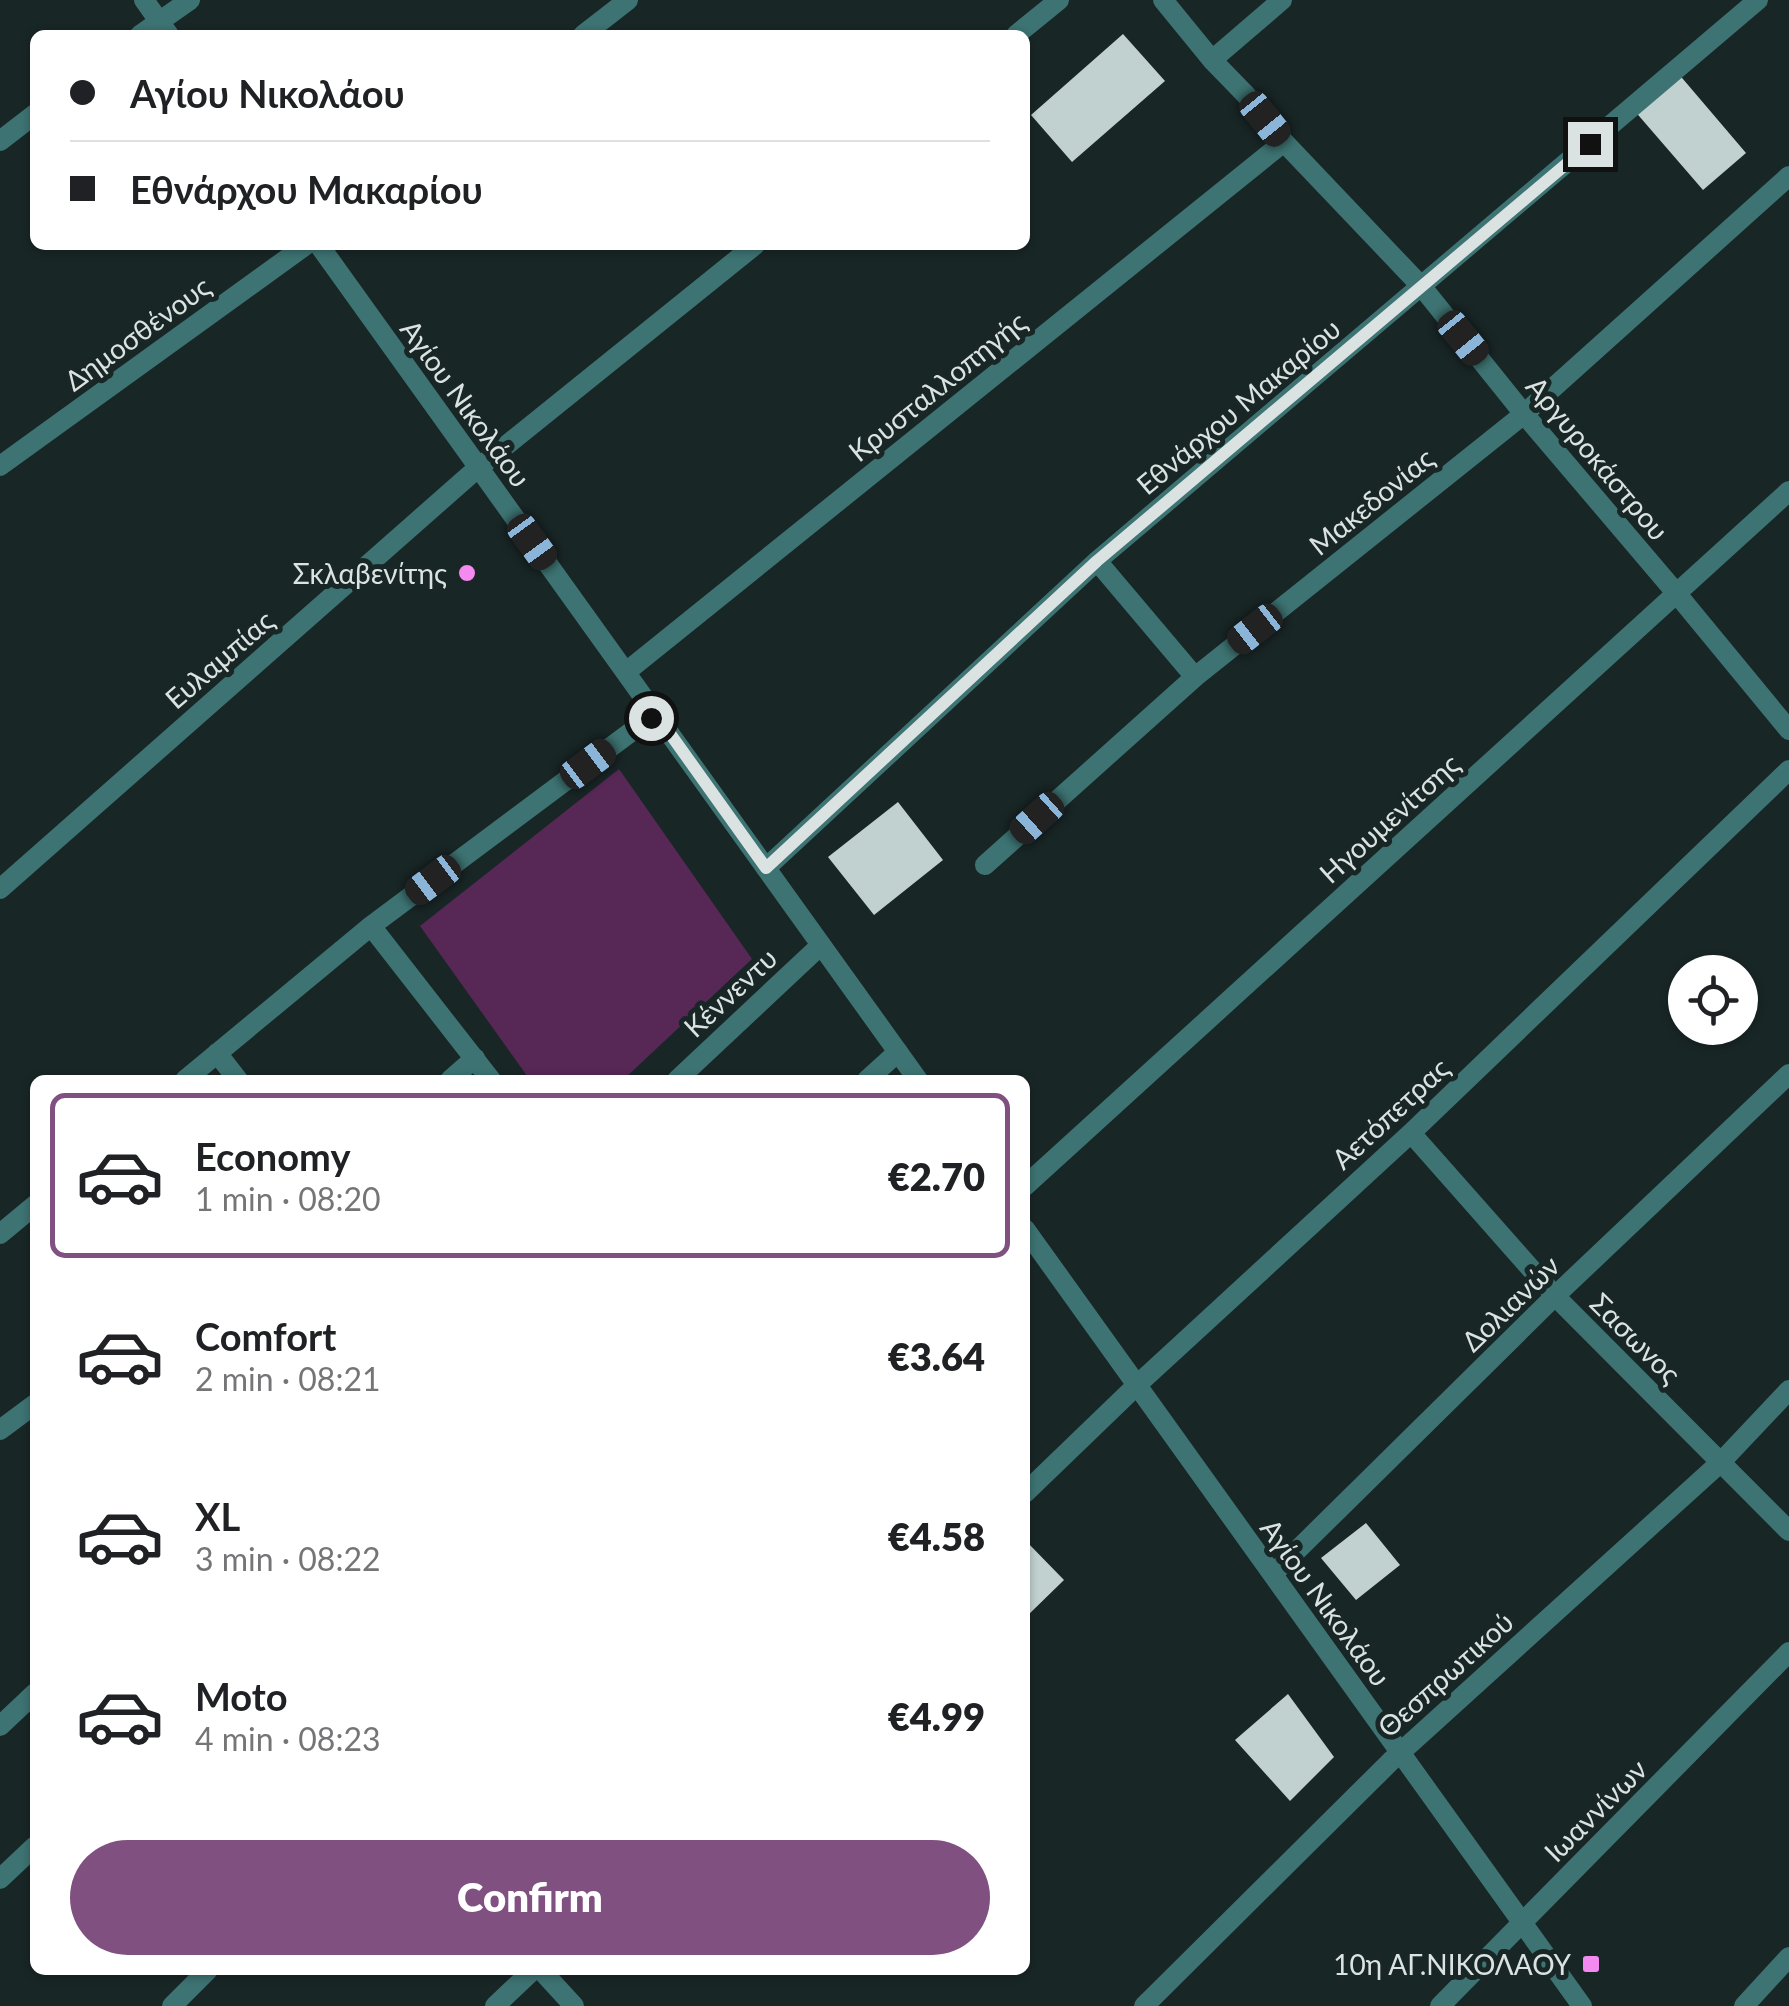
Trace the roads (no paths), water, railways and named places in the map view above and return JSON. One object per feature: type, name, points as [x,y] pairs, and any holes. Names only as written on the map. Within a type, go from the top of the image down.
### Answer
[{"type":"street","points":[[144,0],[164,28],[190,0]]},
{"type":"street","points":[[589,30],[628,0]]},
{"type":"street","points":[[1022,30],[1060,0]]},
{"type":"street","name":"Αργυροκάστρου","points":[[1163,0],[1284,142],[1422,287],[1789,730]]},
{"type":"street","points":[[1212,60],[1282,0]]},
{"type":"street","name":"Εθνάρχου Μακαρίου","points":[[766,868],[1097,561],[1758,0]]},
{"type":"street","points":[[0,141],[30,118]]},
{"type":"street","name":"Κρυσταλλοπηγής","points":[[626,672],[1284,142]]},
{"type":"street","name":"Μακεδονίας","points":[[984,864],[1195,677],[1524,414],[1789,176]]},
{"type":"street","name":"Δημοσθένους","points":[[0,466],[299,250]]},
{"type":"street","name":"Αγίου Νικολάου","points":[[323,250],[914,1075]]},
{"type":"street","name":"Ευλαμπίας","points":[[0,889],[478,468],[749,250]]},
{"type":"street","name":"Ηγουμενίτσης","points":[[1030,1181],[1789,491]]},
{"type":"street","points":[[1097,561],[1195,677]]},
{"type":"street","points":[[191,1075],[370,926],[656,714]]},
{"type":"street","name":"Αετόπετρας","points":[[1030,1489],[1789,770]]},
{"type":"street","points":[[370,926],[488,1075]]},
{"type":"street","name":"Κέννεντυ","points":[[681,1075],[822,945]]},
{"type":"street","points":[[873,1075],[898,1052]]},
{"type":"street","points":[[217,1053],[234,1075]]},
{"type":"street","points":[[456,1075],[476,1058]]},
{"type":"street","name":"Δολιανών","points":[[1272,1574],[1555,1296],[1789,1074]]},
{"type":"street","name":"Σασωνος","points":[[1410,1133],[1555,1296],[1789,1532]]},
{"type":"street","points":[[0,1234],[30,1209]]},
{"type":"street","name":"Αγίου Νικολάου","points":[[1030,1237],[1582,2006]]},
{"type":"street","name":"Θεσπρωτικού","points":[[1144,2006],[1400,1752],[1720,1462],[1789,1390]]},
{"type":"street","points":[[0,1430],[30,1408]]},
{"type":"street","name":"Ιωαννίνων","points":[[1440,2006],[1789,1652]]},
{"type":"street","points":[[0,1726],[30,1697]]},
{"type":"street","points":[[0,1880],[30,1851]]},
{"type":"street","points":[[1744,2006],[1789,1957]]},
{"type":"street","points":[[172,2006],[203,1975]]},
{"type":"street","points":[[495,2006],[528,1975]]},
{"type":"street","points":[[546,1975],[574,2006]]},
{"type":"place","name":"Σκλαβενίτης","points":[[467,573]]},
{"type":"place","name":"10η ΑΓ.ΝΙΚΟΛΑΟΥ","points":[[1591,1964]]}]
